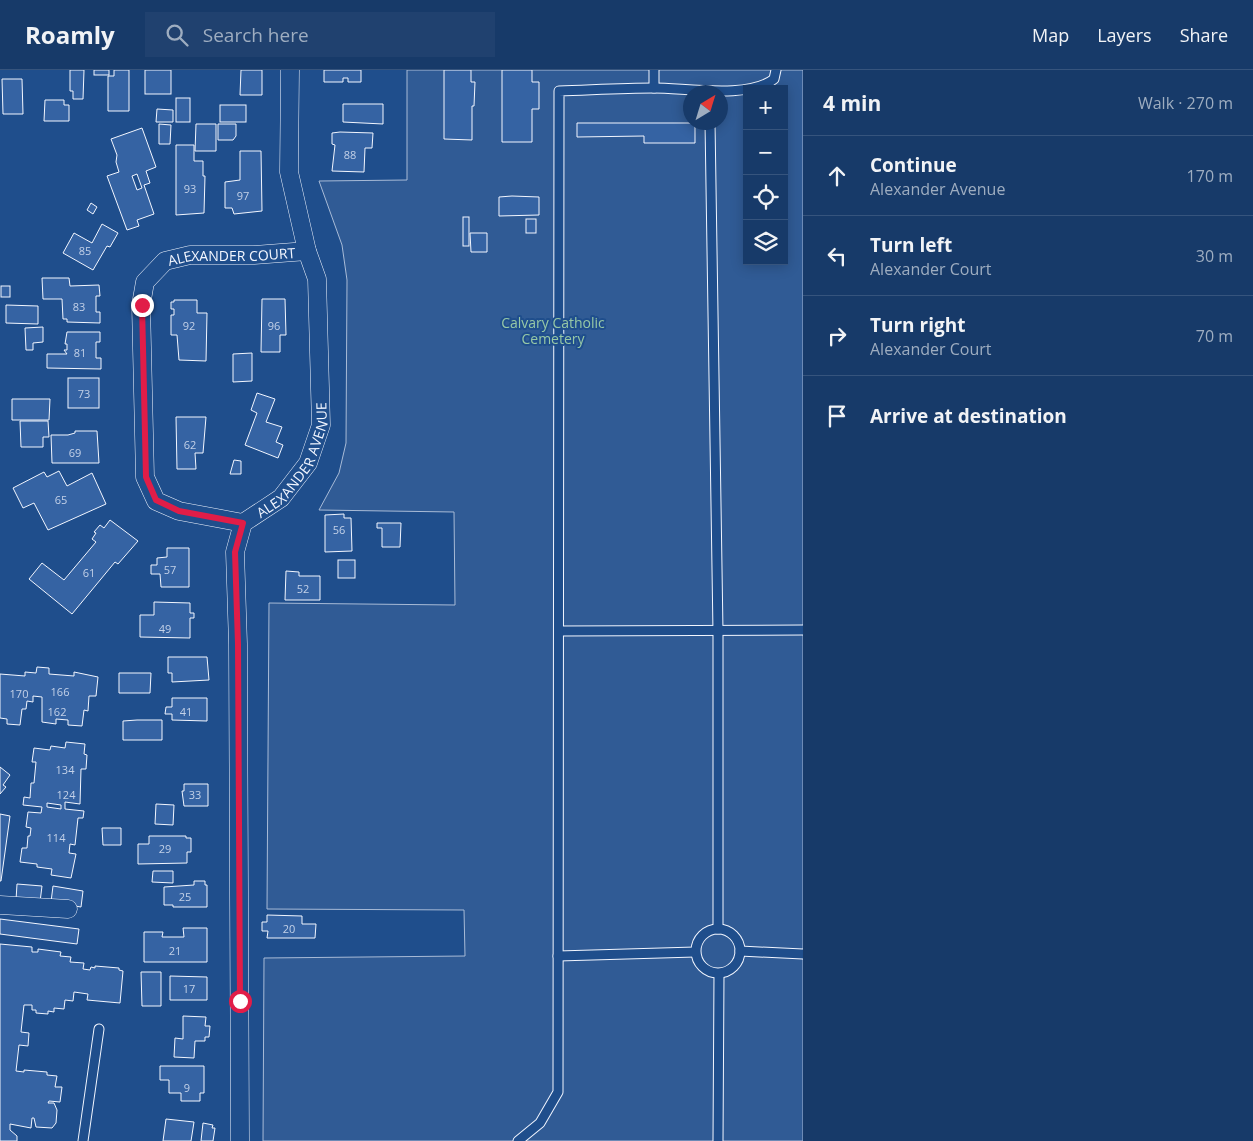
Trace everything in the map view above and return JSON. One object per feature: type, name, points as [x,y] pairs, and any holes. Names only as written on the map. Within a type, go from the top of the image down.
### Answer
[{"type":"street","name":"ALEXANDER AVENUE","points":[[240,1141],[238,644],[235,552],[243,523],[281,498],[308,463],[321,425],[317,279],[307,251],[289,172],[290,70]]},
{"type":"street","name":"ALEXANDER COURT","points":[[243,523],[179,511],[156,500],[146,477],[142,305],[145,282],[165,261],[190,255],[254,255],[307,251]]},
{"type":"street","points":[[0,905],[68,908]]},
{"type":"lane","points":[[654,70],[654,88]]},
{"type":"lane","points":[[728,90],[767,84],[774,78],[776,70]]},
{"type":"lane","points":[[518,1141],[540,1123],[558,1092],[559,91],[654,88],[683,90]]},
{"type":"lane","points":[[710,130],[718,632],[718,929]]},
{"type":"lane","points":[[559,631],[718,632],[803,630]]},
{"type":"lane","points":[[718,929],[729,932],[737,940],[740,951],[737,962],[730,970],[719,974],[707,971],[698,963],[695,952],[698,940],[702,936],[707,932],[718,929]]},
{"type":"lane","points":[[740,951],[803,954]]},
{"type":"lane","points":[[558,956],[695,952]]},
{"type":"lane","points":[[718,1141],[719,974]]},
{"type":"lane","points":[[83,1141],[99,1029]]},
{"type":"shaded area","name":"Calvary Catholic Cemetery","points":[[407,70],[803,70],[803,1141],[263,1141],[264,958],[465,956],[464,910],[267,909],[269,603],[455,605],[454,512],[319,510],[339,473],[346,443],[347,280],[342,245],[319,181],[407,180]]},
{"type":"building","points":[[70,70],[84,70],[83,99],[73,99],[73,91],[70,91]]},
{"type":"building","points":[[94,70],[109,70],[109,75],[94,75]]},
{"type":"building","points":[[114,70],[129,70],[129,111],[108,111],[108,76],[114,76]]},
{"type":"building","points":[[145,70],[171,70],[171,94],[145,94]]},
{"type":"building","points":[[241,70],[262,70],[262,95],[240,95]]},
{"type":"building","points":[[324,70],[361,70],[361,82],[348,82],[348,78],[343,78],[343,82],[324,82]]},
{"type":"building","points":[[444,70],[471,70],[471,82],[475,82],[474,106],[472,106],[472,140],[444,139]]},
{"type":"building","points":[[502,70],[532,70],[532,82],[539,82],[539,109],[532,109],[532,142],[502,142]]},
{"type":"building","points":[[2,79],[22,79],[23,114],[3,114]]},
{"type":"building","points":[[176,98],[190,98],[190,122],[176,122]]},
{"type":"building","points":[[45,100],[64,100],[64,105],[69,105],[69,121],[44,121]]},
{"type":"building","points":[[343,104],[383,104],[383,124],[343,122]]},
{"type":"building","points":[[220,105],[246,105],[246,122],[220,122]]},
{"type":"building","points":[[157,109],[173,110],[173,122],[156,122]]},
{"type":"building","points":[[577,123],[683,123],[683,130],[695,130],[695,143],[644,143],[644,136],[577,137]]},
{"type":"building","points":[[159,124],[171,125],[170,144],[159,144]]},
{"type":"building","points":[[196,124],[216,124],[216,151],[195,151]]},
{"type":"building","points":[[218,124],[236,124],[236,136],[233,140],[218,140]]},
{"type":"building","points":[[142,128],[156,167],[146,171],[150,183],[144,185],[154,214],[137,220],[139,226],[127,230],[107,176],[119,172],[116,162],[117,155],[111,139]],"holes":[[[137,174],[142,188],[137,190],[132,176]]]},
{"type":"building","points":[[332,133],[373,133],[372,148],[365,148],[364,172],[332,171],[335,145],[332,144]]},
{"type":"building","points":[[176,145],[194,145],[194,161],[203,161],[203,176],[205,176],[204,213],[176,215]]},
{"type":"building","points":[[240,151],[261,151],[262,211],[234,214],[232,208],[225,208],[225,182],[240,180]]},
{"type":"building","points":[[499,197],[539,197],[539,215],[499,216]]},
{"type":"building","points":[[91,203],[97,207],[93,214],[87,210]]},
{"type":"building","points":[[463,217],[469,217],[469,246],[463,246]]},
{"type":"building","points":[[526,219],[536,219],[536,233],[526,233]]},
{"type":"building","points":[[102,224],[118,233],[110,247],[107,246],[93,270],[63,253],[74,233],[92,243]]},
{"type":"building","points":[[470,233],[487,233],[487,252],[471,252]]},
{"type":"building","points":[[42,278],[69,278],[70,286],[99,285],[100,296],[96,296],[96,312],[100,312],[100,323],[67,322],[67,319],[63,319],[62,299],[43,299]]},
{"type":"building","points":[[1,286],[10,286],[10,297],[1,297]]},
{"type":"building","points":[[262,299],[285,299],[286,335],[280,335],[280,352],[261,352]]},
{"type":"building","points":[[174,300],[197,300],[197,313],[207,313],[206,361],[179,360],[177,335],[171,335],[171,315],[174,315],[174,309],[171,309],[171,302],[174,302]]},
{"type":"building","points":[[6,305],[38,306],[38,324],[6,323]]},
{"type":"building","points":[[43,327],[43,342],[33,343],[33,350],[26,350],[25,328]]},
{"type":"building","points":[[67,332],[100,332],[100,342],[96,342],[96,358],[101,358],[101,369],[47,368],[47,354],[67,354],[64,350],[67,350],[67,344],[65,344]]},
{"type":"building","points":[[252,353],[252,381],[233,382],[233,354]]},
{"type":"building","points":[[68,378],[99,378],[99,408],[68,408]]},
{"type":"building","points":[[257,393],[275,399],[266,422],[282,427],[276,442],[283,445],[278,458],[245,445],[257,413],[251,410]]},
{"type":"building","points":[[12,399],[50,399],[49,420],[12,420]]},
{"type":"building","points":[[176,417],[206,417],[203,453],[195,453],[196,469],[177,469]]},
{"type":"building","points":[[20,421],[48,421],[49,437],[43,437],[43,447],[21,447]]},
{"type":"building","points":[[75,431],[97,431],[99,463],[52,463],[51,435],[68,435],[75,433]]},
{"type":"building","points":[[234,460],[241,461],[241,474],[230,474]]},
{"type":"building","points":[[59,471],[67,486],[92,473],[106,504],[48,530],[34,503],[23,508],[13,488],[44,472],[47,477]]},
{"type":"building","points":[[344,514],[344,518],[351,518],[352,551],[325,552],[325,515]]},
{"type":"building","points":[[110,520],[138,541],[118,564],[115,562],[72,614],[29,579],[42,563],[64,580],[96,542],[92,539],[96,533],[94,532],[100,525],[104,528]]},
{"type":"building","points":[[377,523],[401,523],[400,547],[382,547],[382,528],[377,528]]},
{"type":"building","points":[[167,548],[189,548],[189,587],[161,587],[160,574],[151,574],[151,565],[157,565],[157,558],[167,557]]},
{"type":"building","points":[[338,560],[355,560],[355,578],[338,578]]},
{"type":"building","points":[[286,571],[299,572],[299,576],[320,576],[320,600],[285,600]]},
{"type":"building","points":[[154,602],[190,603],[190,613],[194,613],[194,618],[190,618],[190,638],[140,637],[140,615],[154,615]]},
{"type":"building","points":[[168,657],[207,657],[209,680],[172,682],[172,673],[168,673]]},
{"type":"building","points":[[37,667],[49,668],[49,674],[74,676],[74,672],[98,677],[96,696],[89,696],[88,711],[84,710],[82,726],[68,725],[68,720],[56,719],[56,724],[42,722],[42,697],[33,696],[33,702],[27,701],[26,709],[22,709],[20,725],[7,724],[7,719],[0,718],[0,674],[25,676],[25,672],[36,673]]},
{"type":"building","points":[[119,673],[151,673],[150,693],[119,693]]},
{"type":"building","points":[[172,698],[207,698],[207,721],[172,720],[172,714],[165,714],[166,707],[172,707]]},
{"type":"building","points":[[162,720],[162,740],[123,740],[123,721]]},
{"type":"building","points":[[66,742],[85,744],[84,754],[87,755],[86,769],[81,769],[80,804],[65,802],[65,809],[84,811],[83,818],[78,818],[75,845],[70,844],[69,853],[76,854],[71,878],[51,875],[52,869],[37,867],[37,864],[20,862],[22,848],[27,848],[28,836],[30,836],[31,828],[26,827],[28,812],[41,813],[42,807],[23,805],[24,797],[30,798],[31,783],[34,783],[36,762],[32,762],[34,748],[50,750],[51,746],[65,748]],"holes":[[[47,803],[61,805],[61,809],[47,807]]]},
{"type":"building","points":[[0,767],[10,775],[3,785],[6,787],[0,794]]},
{"type":"building","points":[[184,784],[208,784],[208,806],[184,806],[182,791],[184,791]]},
{"type":"building","points":[[156,804],[174,805],[173,825],[155,824]]},
{"type":"building","points":[[0,814],[10,816],[1,881],[0,881]]},
{"type":"building","points":[[102,828],[121,828],[121,845],[103,845]]},
{"type":"building","points":[[149,836],[186,836],[186,838],[191,838],[191,852],[187,852],[187,863],[138,864],[138,844],[149,844]]},
{"type":"building","points":[[153,871],[173,871],[173,883],[152,882]]},
{"type":"building","points":[[194,881],[205,881],[205,885],[207,885],[207,907],[173,907],[173,905],[164,905],[164,887],[194,885]]},
{"type":"building","points":[[17,884],[42,886],[40,902],[16,900]]},
{"type":"building","points":[[53,886],[83,891],[81,907],[51,902]]},
{"type":"building","points":[[267,915],[302,916],[302,924],[316,924],[315,938],[267,938],[268,931],[262,931],[262,922],[267,922]]},
{"type":"building","points":[[0,919],[79,929],[77,944],[0,934]]},
{"type":"building","points":[[183,928],[207,928],[207,962],[144,962],[144,932],[163,932],[162,937],[184,937]]},
{"type":"building","points":[[0,944],[32,947],[32,952],[38,952],[38,949],[61,952],[60,956],[71,957],[70,962],[84,963],[83,969],[90,970],[91,967],[95,968],[95,966],[119,968],[119,970],[123,971],[120,1003],[87,1000],[88,994],[74,992],[73,1001],[65,1000],[64,1009],[54,1008],[54,1012],[48,1011],[48,1014],[36,1013],[36,1010],[32,1010],[32,1005],[24,1005],[21,1032],[29,1033],[28,1046],[19,1045],[16,1071],[47,1072],[47,1075],[57,1076],[55,1087],[62,1087],[60,1102],[49,1101],[48,1103],[54,1103],[57,1110],[56,1123],[52,1128],[36,1127],[34,1118],[32,1118],[31,1128],[10,1124],[10,1130],[17,1136],[17,1141],[0,1141]]},
{"type":"building","points":[[141,972],[161,972],[161,1006],[142,1006]]},
{"type":"building","points":[[170,976],[207,977],[207,1000],[170,1000]]},
{"type":"building","points":[[183,1016],[206,1017],[205,1026],[210,1026],[209,1037],[205,1037],[205,1041],[195,1041],[194,1058],[174,1057],[175,1038],[183,1039]]},
{"type":"building","points":[[160,1066],[204,1066],[204,1093],[200,1093],[200,1101],[181,1101],[181,1093],[169,1093],[169,1080],[160,1080]]},
{"type":"building","points":[[166,1119],[194,1122],[191,1141],[163,1141]]},
{"type":"building","points":[[203,1123],[213,1125],[212,1128],[215,1128],[213,1141],[201,1141]]},
{"type":"route","points":[[142,305],[146,477],[156,500],[179,511],[243,523],[235,552],[238,644],[240,1001]]}]
